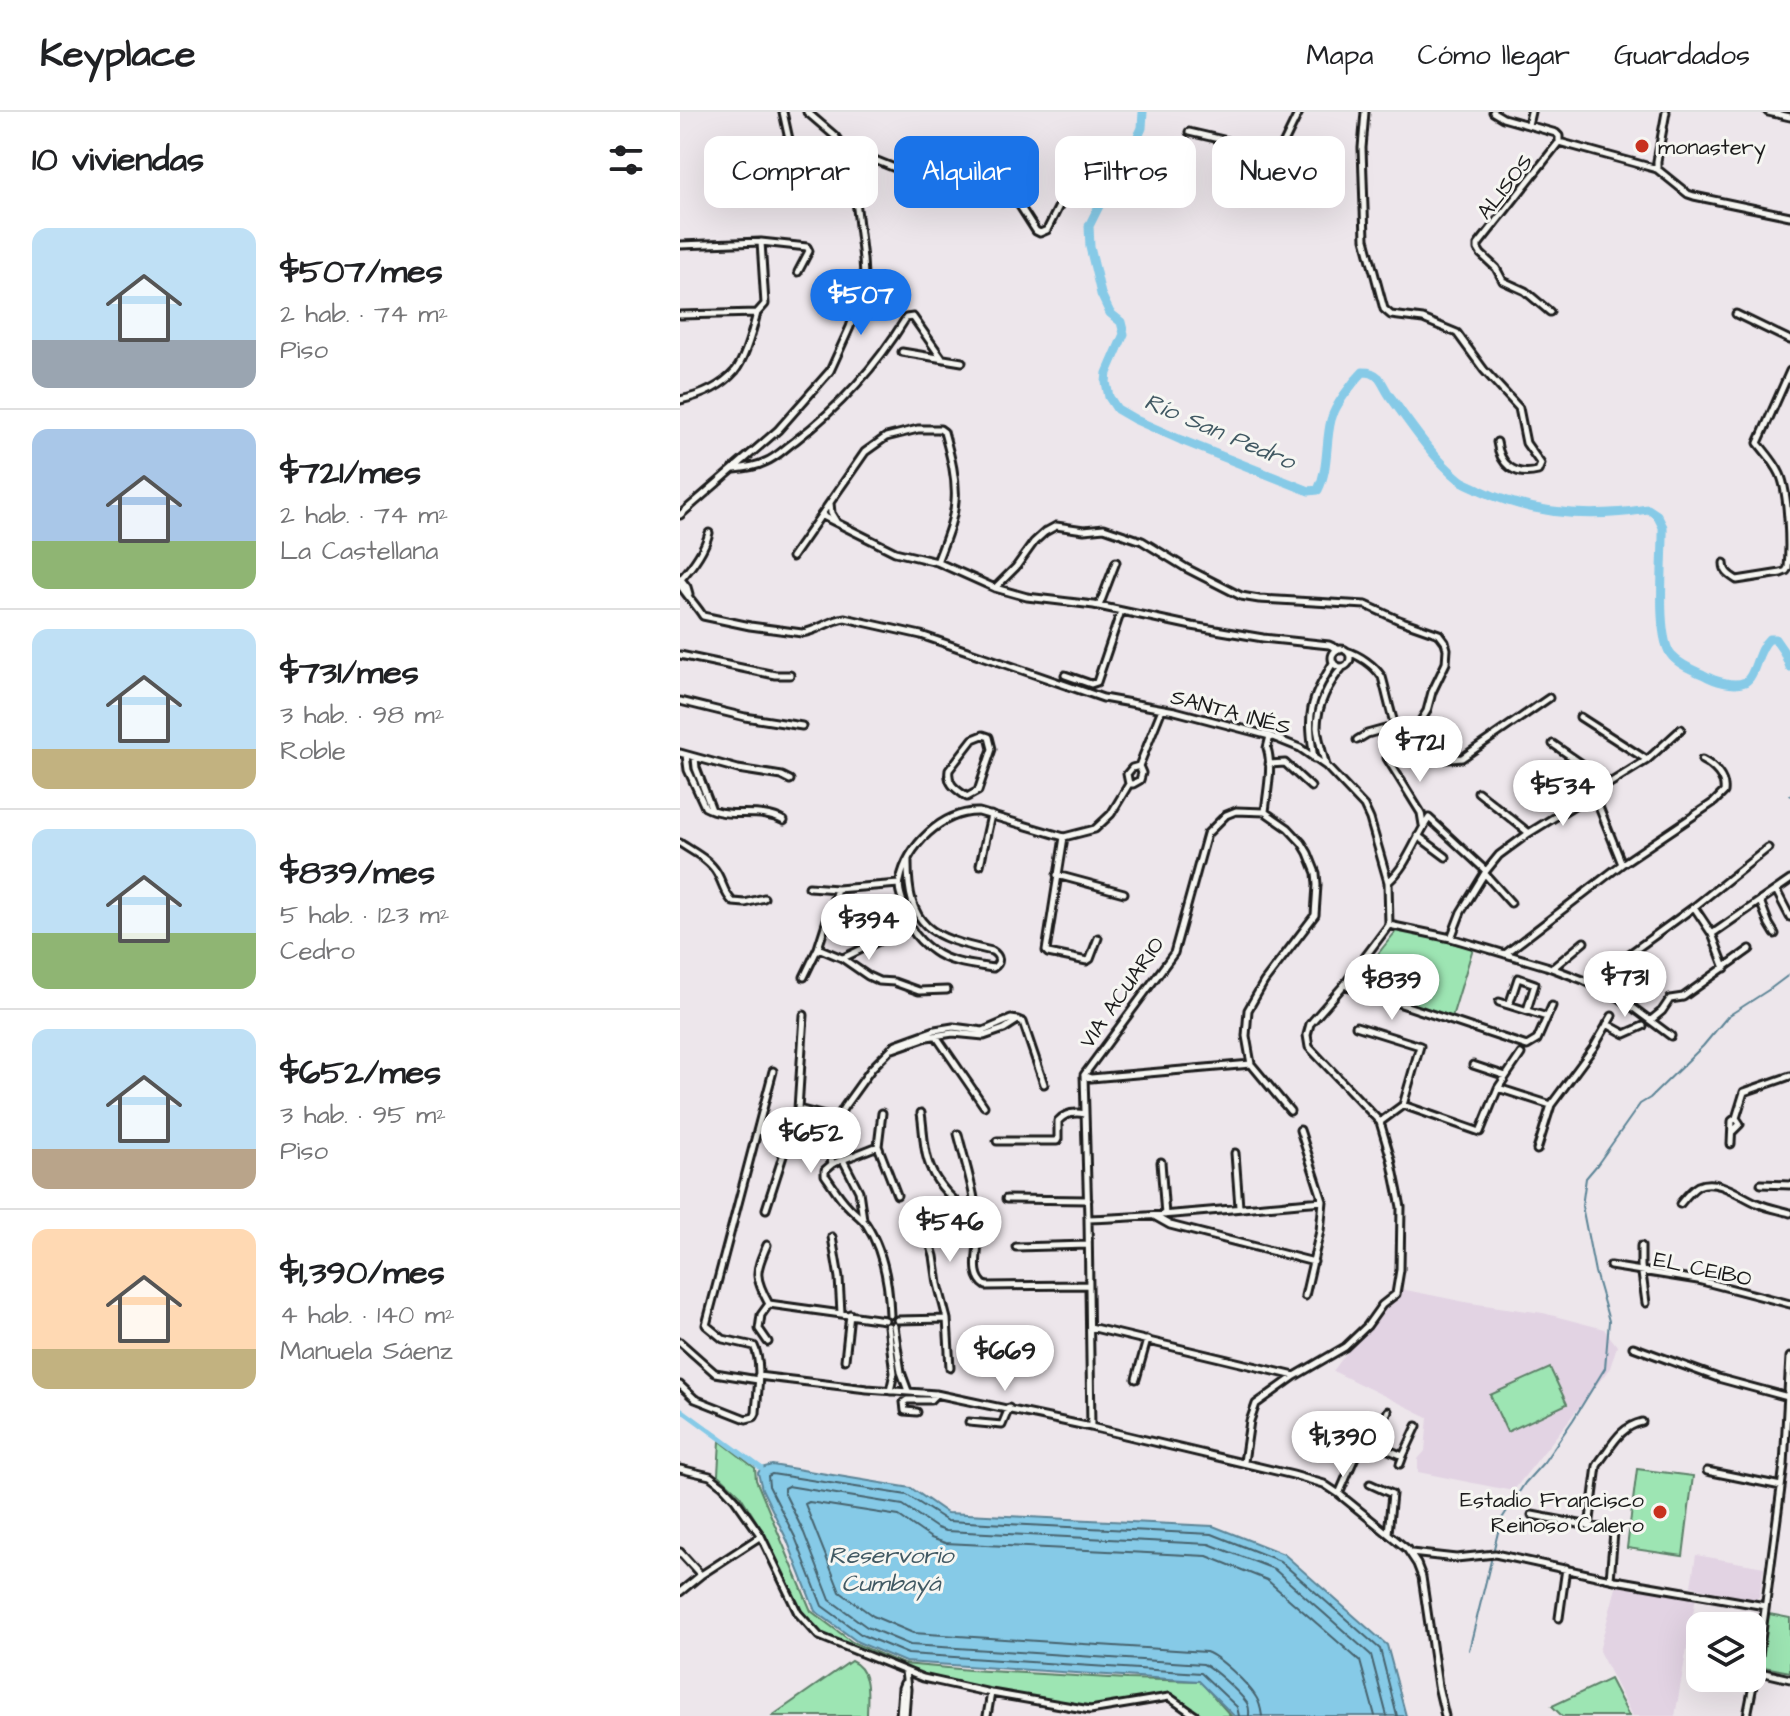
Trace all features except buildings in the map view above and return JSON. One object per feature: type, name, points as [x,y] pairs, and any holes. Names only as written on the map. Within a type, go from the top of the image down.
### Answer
[{"type":"street","points":[[783,112],[788,136]]},
{"type":"street","points":[[807,112],[835,136]]},
{"type":"street","points":[[1287,136],[1299,112]]},
{"type":"street","points":[[1365,112],[1362,148],[1365,239],[1384,309],[1391,315],[1423,319],[1457,333],[1484,370],[1519,408],[1526,443],[1541,464],[1538,471],[1530,473],[1509,467],[1499,456],[1497,442]]},
{"type":"street","points":[[1493,112],[1503,118],[1556,133],[1559,142],[1657,169],[1688,194],[1790,216]]},
{"type":"street","points":[[1528,125],[1531,112]]},
{"type":"street","points":[[1657,169],[1666,112]]},
{"type":"street","points":[[1768,112],[1790,117]]},
{"type":"street","points":[[1189,132],[1212,137]]},
{"type":"street","name":"ALISOS","points":[[1550,312],[1525,291],[1503,281],[1496,268],[1481,254],[1478,245],[1559,142]]},
{"type":"street","points":[[878,161],[894,166]]},
{"type":"street","points":[[680,515],[778,430],[830,371],[850,327],[864,276],[858,208]]},
{"type":"street","points":[[1020,208],[1040,233],[1047,230],[1058,208]]},
{"type":"street","points":[[680,400],[709,391],[735,370],[750,339],[757,313],[765,304],[761,242]]},
{"type":"street","points":[[680,245],[761,242],[807,247],[809,251],[798,272]]},
{"type":"street","points":[[680,315],[757,313]]},
{"type":"street","points":[[1736,314],[1790,340]]},
{"type":"street","points":[[734,470],[769,461],[802,436],[856,387],[906,318],[913,317],[941,357]]},
{"type":"street","points":[[902,352],[962,362]]},
{"type":"street","points":[[1724,563],[1727,573],[1737,580],[1781,573],[1788,568],[1784,486],[1778,471],[1758,443],[1790,371]]},
{"type":"street","points":[[792,557],[865,452],[886,437],[918,429],[942,430],[953,468],[955,501],[946,540],[937,562]]},
{"type":"street","points":[[830,503],[831,513],[838,524]]},
{"type":"street","points":[[821,515],[895,552],[937,562],[995,588],[1027,597],[1099,606],[1192,626],[1335,646],[1359,656],[1378,670],[1405,746],[1419,756],[1446,760],[1462,758],[1549,698]]},
{"type":"street","points":[[995,588],[1045,532],[1056,526],[1084,530],[1104,528],[1142,541],[1241,596],[1366,605],[1439,634],[1447,649],[1446,663],[1427,711],[1405,746]]},
{"type":"street","points":[[680,581],[705,546],[709,533]]},
{"type":"street","points":[[1099,606],[1116,562]]},
{"type":"street","name":"SANTA INÉS","points":[[680,581],[687,587],[703,616],[802,633],[845,618],[921,635],[1103,698],[1214,721],[1273,737],[1300,748],[1314,755],[1364,806],[1384,862],[1388,882],[1389,925]]},
{"type":"street","points":[[1065,675],[1091,684],[1097,682],[1121,611]]},
{"type":"street","points":[[1320,645],[1336,666],[1365,662]]},
{"type":"street","points":[[1322,751],[1314,755],[1310,714],[1314,697],[1333,661],[1334,653],[1343,650]]},
{"type":"street","points":[[1326,766],[1317,726],[1322,700],[1336,673],[1349,657],[1343,650]]},
{"type":"street","points":[[680,655],[775,675],[790,675]]},
{"type":"street","points":[[680,701],[745,717],[802,726]]},
{"type":"street","points":[[1129,784],[1140,780],[1142,773],[1139,766],[1162,709]]},
{"type":"street","points":[[1310,714],[1319,716]]},
{"type":"street","points":[[1580,717],[1647,760]]},
{"type":"street","points":[[1357,740],[1396,726]]},
{"type":"street","points":[[1451,938],[1461,912],[1499,855],[1608,782],[1647,760],[1681,729]]},
{"type":"street","points":[[983,735],[989,737],[992,749],[978,791],[967,797],[952,786],[949,770],[973,739],[983,735]]},
{"type":"street","points":[[1300,748],[1311,738],[1319,736]]},
{"type":"street","points":[[1273,737],[1269,751],[1265,812],[1288,828],[1308,853],[1316,873],[1315,915],[1264,982],[1248,1010],[1246,1036],[1251,1064],[1290,1111]]},
{"type":"street","points":[[1553,744],[1608,782]]},
{"type":"street","points":[[683,754],[790,780]]},
{"type":"street","points":[[683,754],[705,807],[712,811],[773,815],[784,821]]},
{"type":"street","points":[[695,758],[712,811]]},
{"type":"street","points":[[1387,758],[1421,813],[1424,825]]},
{"type":"street","points":[[1505,954],[1622,864],[1714,802],[1725,787],[1721,777],[1702,760]]},
{"type":"street","points":[[1269,764],[1285,763],[1311,787]]},
{"type":"street","points":[[908,859],[908,879],[919,918],[933,932],[946,939],[992,951],[998,957],[998,964],[993,968],[961,963],[935,954],[906,922],[899,884],[908,859],[918,843],[946,820],[967,811],[1064,837],[1095,829],[1111,814],[1129,784],[1129,770],[1139,766]]},
{"type":"street","points":[[1541,784],[1567,809]]},
{"type":"street","points":[[1478,792],[1529,833]]},
{"type":"street","points":[[1593,792],[1622,864]]},
{"type":"street","points":[[967,797],[967,811]]},
{"type":"street","name":"VIA ACUARIO","points":[[1251,1064],[1091,1078],[1084,1075],[1174,953],[1207,834],[1226,815],[1236,811],[1265,812]]},
{"type":"street","points":[[980,865],[991,815]]},
{"type":"street","points":[[1388,882],[1430,818],[1485,872],[1511,903]]},
{"type":"street","points":[[1418,836],[1446,857]]},
{"type":"street","points":[[1064,837],[1046,951],[1087,961],[1098,938]]},
{"type":"street","points":[[680,843],[711,865],[733,902],[745,903],[764,898]]},
{"type":"street","points":[[1591,982],[1768,848]]},
{"type":"street","points":[[1057,875],[1124,893]]},
{"type":"street","points":[[1712,934],[1790,880]]},
{"type":"street","points":[[809,887],[837,889],[899,884]]},
{"type":"street","points":[[804,977],[818,948],[837,889]]},
{"type":"street","points":[[1776,890],[1790,917]]},
{"type":"street","points":[[1760,901],[1775,934]]},
{"type":"street","points":[[1694,907],[1712,934],[1725,968]]},
{"type":"street","points":[[1244,1462],[1250,1421],[1256,1404],[1295,1376],[1345,1347],[1367,1326],[1382,1305],[1396,1294],[1400,1270],[1401,1207],[1380,1122],[1309,1047],[1307,1035],[1310,1024],[1389,925],[1451,938],[1591,982],[1620,998],[1671,1036]]},
{"type":"street","points":[[842,958],[883,939]]},
{"type":"street","points":[[1553,968],[1584,942]]},
{"type":"street","points":[[818,948],[842,958],[879,981],[894,982],[919,991],[947,990]]},
{"type":"street","points":[[1651,1020],[1670,999],[1683,997],[1750,949]]},
{"type":"street","points":[[1509,1005],[1518,978],[1535,984],[1527,1010]]},
{"type":"street","points":[[1344,985],[1527,1046],[1537,1040],[1552,1006]]},
{"type":"street","points":[[1499,1002],[1547,1017]]},
{"type":"street","points":[[766,1209],[798,1109],[804,1015]]},
{"type":"street","points":[[1537,1150],[1551,1105],[1594,1047],[1612,1016]]},
{"type":"street","points":[[832,1164],[831,1143],[837,1119],[858,1085],[896,1044],[925,1032],[953,1027],[983,1031],[1011,1019],[1023,1022],[1044,1084]]},
{"type":"street","points":[[892,1049],[953,1033],[984,1036],[1018,1020]]},
{"type":"street","points":[[1607,1024],[1625,1034],[1643,1026]]},
{"type":"street","points":[[1356,1026],[1420,1046],[1403,1105],[1380,1122]]},
{"type":"street","points":[[936,1036],[984,1106]]},
{"type":"street","points":[[1403,1105],[1480,1132],[1498,1088],[1521,1054]]},
{"type":"street","points":[[1473,1065],[1506,1076]]},
{"type":"street","points":[[680,1385],[695,1399],[746,1419],[751,1419],[756,1413],[757,1351],[754,1346],[723,1339],[706,1325],[773,1071]]},
{"type":"street","points":[[1084,1075],[1091,1427]]},
{"type":"street","points":[[1731,1144],[1732,1121],[1736,1118],[1744,1092],[1790,1076]]},
{"type":"street","points":[[1498,1088],[1551,1105]]},
{"type":"street","points":[[798,1109],[837,1119]]},
{"type":"street","points":[[882,1113],[878,1146],[897,1195]]},
{"type":"street","points":[[921,1113],[930,1167],[950,1196],[977,1221]]},
{"type":"street","points":[[997,1141],[1057,1141],[1058,1121],[1062,1117],[1066,1114],[1085,1114]]},
{"type":"street","points":[[1300,1130],[1323,1201],[1320,1231],[1305,1296]]},
{"type":"street","points":[[958,1134],[975,1200],[976,1274],[980,1282],[986,1286],[1089,1285]]},
{"type":"street","points":[[878,1146],[832,1164],[825,1170],[825,1175],[849,1208],[864,1220],[881,1257],[890,1292],[894,1373],[890,1391]]},
{"type":"street","points":[[1235,1153],[1239,1207]]},
{"type":"street","points":[[843,1160],[862,1199],[864,1220]]},
{"type":"street","points":[[1161,1162],[1165,1215]]},
{"type":"street","points":[[1680,1204],[1694,1189],[1709,1184],[1790,1213]]},
{"type":"street","points":[[1761,1184],[1790,1185]]},
{"type":"street","points":[[849,1208],[862,1199]]},
{"type":"street","points":[[1006,1199],[1088,1200]]},
{"type":"street","points":[[1088,1219],[1323,1201]]},
{"type":"street","points":[[1154,1216],[1170,1225],[1314,1262]]},
{"type":"street","points":[[918,1226],[930,1243],[934,1256],[947,1319],[950,1368]]},
{"type":"street","points":[[832,1237],[841,1313]]},
{"type":"street","points":[[767,1245],[757,1267],[759,1285],[769,1304]]},
{"type":"street","points":[[1016,1247],[1088,1245]]},
{"type":"street","points":[[1641,1246],[1646,1303]]},
{"type":"street","name":"EL CEIBO","points":[[1610,1266],[1698,1280],[1790,1304]]},
{"type":"street","points":[[769,1304],[891,1321],[947,1319]]},
{"type":"street","points":[[768,1342],[759,1329],[761,1315],[769,1304]]},
{"type":"street","points":[[845,1360],[850,1314]]},
{"type":"street","points":[[891,1321],[908,1391]]},
{"type":"street","points":[[1090,1327],[1295,1376]]},
{"type":"street","points":[[1136,1379],[1147,1340]]},
{"type":"street","points":[[680,1342],[715,1373],[936,1394],[1244,1462],[1324,1484],[1388,1534],[1410,1553],[1417,1564],[1422,1577],[1445,1716]]},
{"type":"street","points":[[1633,1347],[1718,1378],[1788,1397]]},
{"type":"street","points":[[1764,1612],[1781,1486],[1787,1465],[1790,1357]]},
{"type":"street","points":[[917,1412],[905,1411],[904,1402],[930,1400],[936,1394]]},
{"type":"street","points":[[969,1422],[1002,1425],[1009,1408]]},
{"type":"street","points":[[1373,1444],[1388,1411]]},
{"type":"street","points":[[1589,1527],[1597,1466],[1623,1430],[1642,1422]]},
{"type":"street","points":[[1400,1464],[1417,1426]]},
{"type":"street","points":[[1339,1494],[1361,1443],[1367,1441],[1403,1456]]},
{"type":"street","points":[[680,1469],[710,1476],[735,1499],[761,1536],[798,1613],[819,1636],[923,1678],[991,1693],[1090,1710],[1164,1696],[1196,1716]]},
{"type":"street","points":[[1707,1471],[1781,1486]]},
{"type":"street","points":[[1370,1484],[1392,1494],[1388,1534]]},
{"type":"street","points":[[1532,1515],[1614,1532],[1610,1579]]},
{"type":"street","points":[[680,1592],[761,1536]]},
{"type":"street","points":[[680,1552],[701,1575]]},
{"type":"street","points":[[1410,1553],[1456,1558],[1495,1554],[1610,1579],[1765,1606]]},
{"type":"street","points":[[1559,1618],[1566,1568]]},
{"type":"street","points":[[902,1716],[905,1671]]},
{"type":"street","points":[[1766,1673],[1790,1679]]},
{"type":"street","points":[[1747,1716],[1751,1692]]},
{"type":"street","points":[[987,1716],[991,1693]]},
{"type":"shaded area","points":[[1401,1289],[1543,1313],[1604,1329],[1617,1346],[1610,1368],[1513,1491],[1418,1472],[1418,1459],[1425,1451],[1428,1417],[1333,1371],[1380,1308]]},
{"type":"shaded area","points":[[1696,1555],[1764,1567],[1759,1597],[1754,1600],[1691,1586]]},
{"type":"shaded area","points":[[1617,1584],[1696,1597],[1693,1612],[1686,1612],[1686,1654],[1675,1716],[1632,1716],[1599,1651]]},
{"type":"green space","points":[[1397,930],[1473,948],[1452,1017],[1353,985]]},
{"type":"green space","points":[[1550,1368],[1567,1404],[1507,1432],[1490,1395]]},
{"type":"green space","points":[[720,1441],[755,1468],[756,1480],[811,1611],[852,1642],[903,1664],[1200,1681],[1231,1716],[1200,1716],[1168,1693],[1089,1708],[947,1687],[888,1666],[819,1633],[798,1611],[765,1535],[740,1495],[718,1474]]},
{"type":"green space","name":"Estadio Francisco Reinoso Calero","points":[[1637,1469],[1693,1476],[1683,1556],[1627,1548]]},
{"type":"green space","points":[[1769,1614],[1790,1618],[1790,1672],[1766,1667]]},
{"type":"green space","points":[[851,1661],[858,1665],[865,1677],[867,1716],[772,1716]]},
{"type":"green space","points":[[1610,1679],[1629,1716],[1562,1716],[1552,1706]]},
{"type":"water","name":"Reservorio Cumbayá","points":[[772,1465],[911,1488],[947,1513],[1213,1526],[1284,1554],[1387,1645],[1406,1716],[1234,1716],[1199,1681],[905,1662],[858,1642],[815,1611],[787,1540],[762,1489],[758,1473],[761,1468]]},
{"type":"waterway","name":"Río San Pedro","points":[[1143,112],[1142,128],[1124,167],[1104,196],[1089,226],[1090,247],[1101,294],[1110,313],[1121,322],[1124,334],[1106,382],[1109,397],[1117,409],[1181,440],[1309,491],[1318,490],[1324,473],[1333,414],[1344,394],[1363,372],[1372,373],[1379,378],[1431,451],[1466,484],[1521,505],[1542,509],[1584,514],[1648,509],[1657,515],[1663,527],[1664,632],[1667,646],[1679,662],[1713,679],[1730,684],[1745,682],[1752,674],[1765,644],[1769,639],[1775,639],[1790,667]]},
{"type":"waterway","points":[[1469,1650],[1501,1520],[1573,1420],[1605,1368],[1609,1321],[1595,1272],[1582,1206],[1586,1178],[1640,1104],[1703,1046],[1728,1016],[1790,974]]},
{"type":"waterway","points":[[680,1409],[761,1468]]},
{"type":"place","name":"monastery","points":[[1642,146]]},
{"type":"place","name":"Estadio Francisco Reinoso Calero","points":[[1660,1512]]}]
